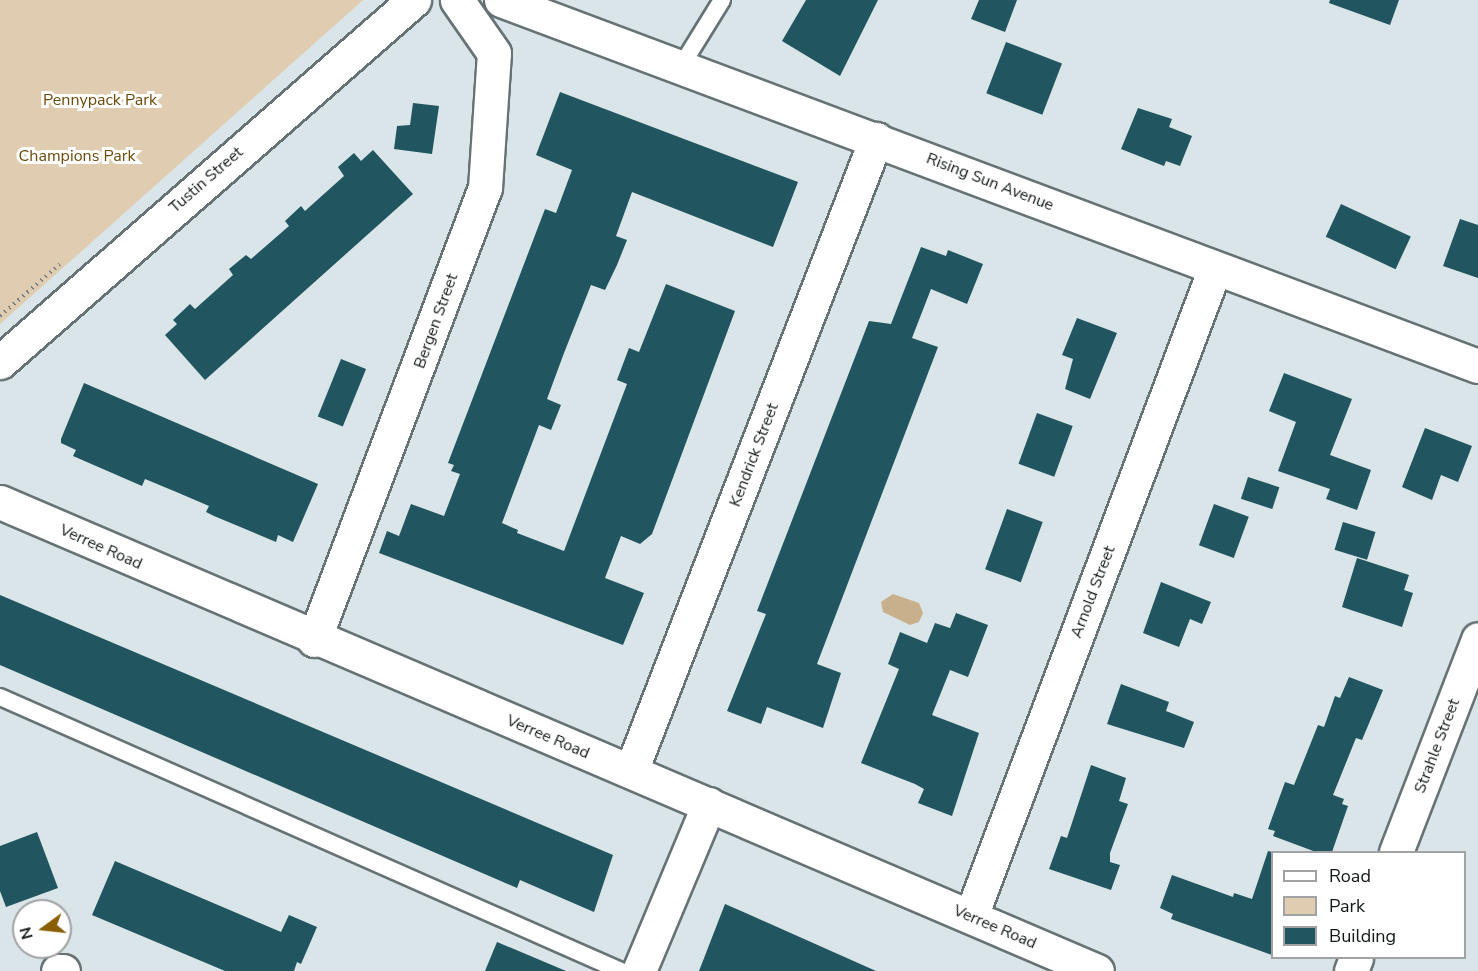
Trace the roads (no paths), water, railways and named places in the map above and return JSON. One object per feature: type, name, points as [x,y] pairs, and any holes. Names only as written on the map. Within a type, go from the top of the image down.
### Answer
[{"type":"street","name":"Tustin Street","points":[[0,362],[414,0]]},
{"type":"street","name":"Bergen Street","points":[[314,640],[485,188],[494,53],[457,0]]},
{"type":"street","name":"Rising Sun Avenue","points":[[501,0],[1478,366]]},
{"type":"street","name":"Kendrick Street","points":[[631,771],[876,139]]},
{"type":"street","name":"Arnold Street","points":[[971,916],[1215,268]]},
{"type":"street","name":"Verree Road","points":[[0,502],[314,640],[631,771],[1097,971]]},
{"type":"street","name":"Strahle Street","points":[[1396,851],[1478,639]]},
{"type":"street","points":[[639,971],[709,804]]},
{"type":"lane","points":[[680,68],[722,0]]},
{"type":"lane","points":[[0,697],[621,971]]},
{"type":"park label","name":"Pennypack Park","points":[[100,100]]},
{"type":"park label","name":"Champions Park","points":[[77,156]]}]
